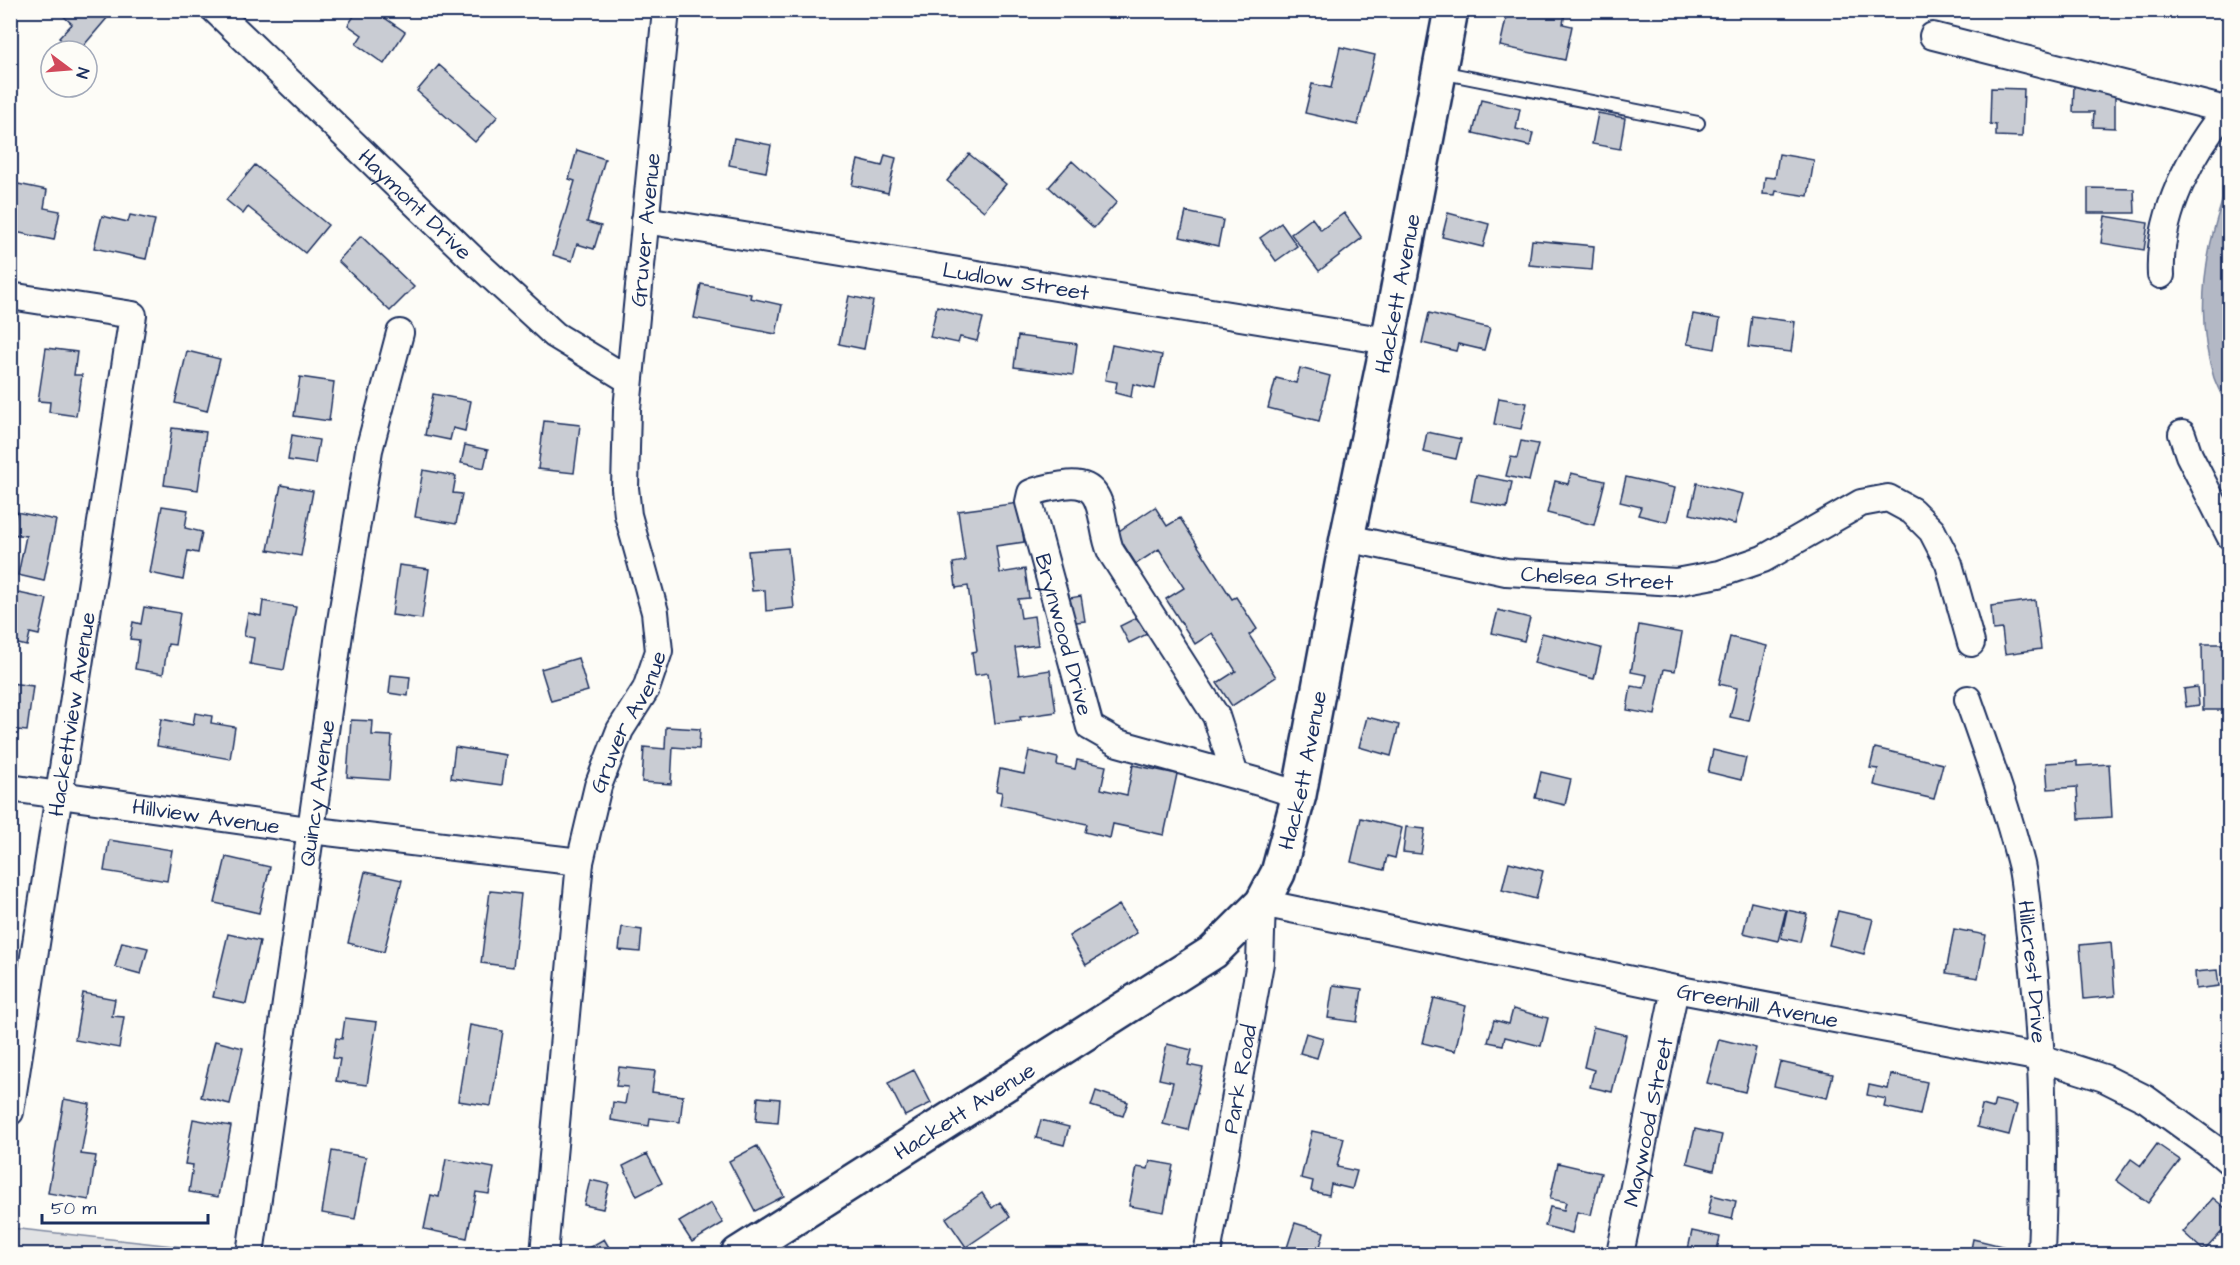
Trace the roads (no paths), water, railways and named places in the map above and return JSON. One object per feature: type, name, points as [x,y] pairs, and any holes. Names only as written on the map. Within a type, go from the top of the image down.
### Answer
[{"type":"main road","name":"Hackett Avenue","points":[[738,1254],[1213,952],[1262,903],[1278,873],[1299,795],[1451,10]]},
{"type":"street","name":"Haymont Drive","points":[[215,10],[477,263],[555,335],[629,380]]},
{"type":"street","name":"Gruver Avenue","points":[[544,1254],[580,862],[598,786],[606,764],[620,730],[646,689],[658,651],[655,612],[628,515],[625,488],[629,380],[666,10]]},
{"type":"street","points":[[1933,36],[2228,108],[2199,149],[2177,188],[2160,253],[2161,275]]},
{"type":"street","name":"Ludlow Street","points":[[645,220],[1388,341]]},
{"type":"street","name":"Hackettview Avenue","points":[[10,296],[133,315],[10,1112]]},
{"type":"street","name":"Quincy Avenue","points":[[250,1254],[309,830],[369,450],[400,333]]},
{"type":"street","points":[[2182,434],[2189,455],[2229,536]]},
{"type":"street","name":"Brynwood Drive","points":[[1235,775],[1216,716],[1208,701],[1111,552],[1105,538],[1100,506],[1095,492],[1085,485],[1075,483],[1043,488],[1031,493],[1029,502],[1090,727],[1118,743],[1299,795]]},
{"type":"street","name":"Chelsea Street","points":[[1347,538],[1506,572],[1676,582],[1719,574],[1763,559],[1861,503],[1888,498],[1912,511],[1932,531],[1949,564],[1971,643]]},
{"type":"street","name":"Hillcrest Drive","points":[[1968,699],[2021,865],[2034,963],[2041,1058],[2044,1186],[2041,1254]]},
{"type":"street","name":"Hillview Avenue","points":[[10,788],[309,830],[580,862]]},
{"type":"street","name":"Greenhill Avenue","points":[[1262,903],[1675,989],[2041,1058],[2103,1078],[2146,1098],[2229,1162]]},
{"type":"street","name":"Park Road","points":[[1207,1254],[1260,963],[1262,903]]},
{"type":"street","name":"Maywood Street","points":[[1620,1254],[1675,989]]},
{"type":"lane","points":[[1438,72],[1698,123]]}]
